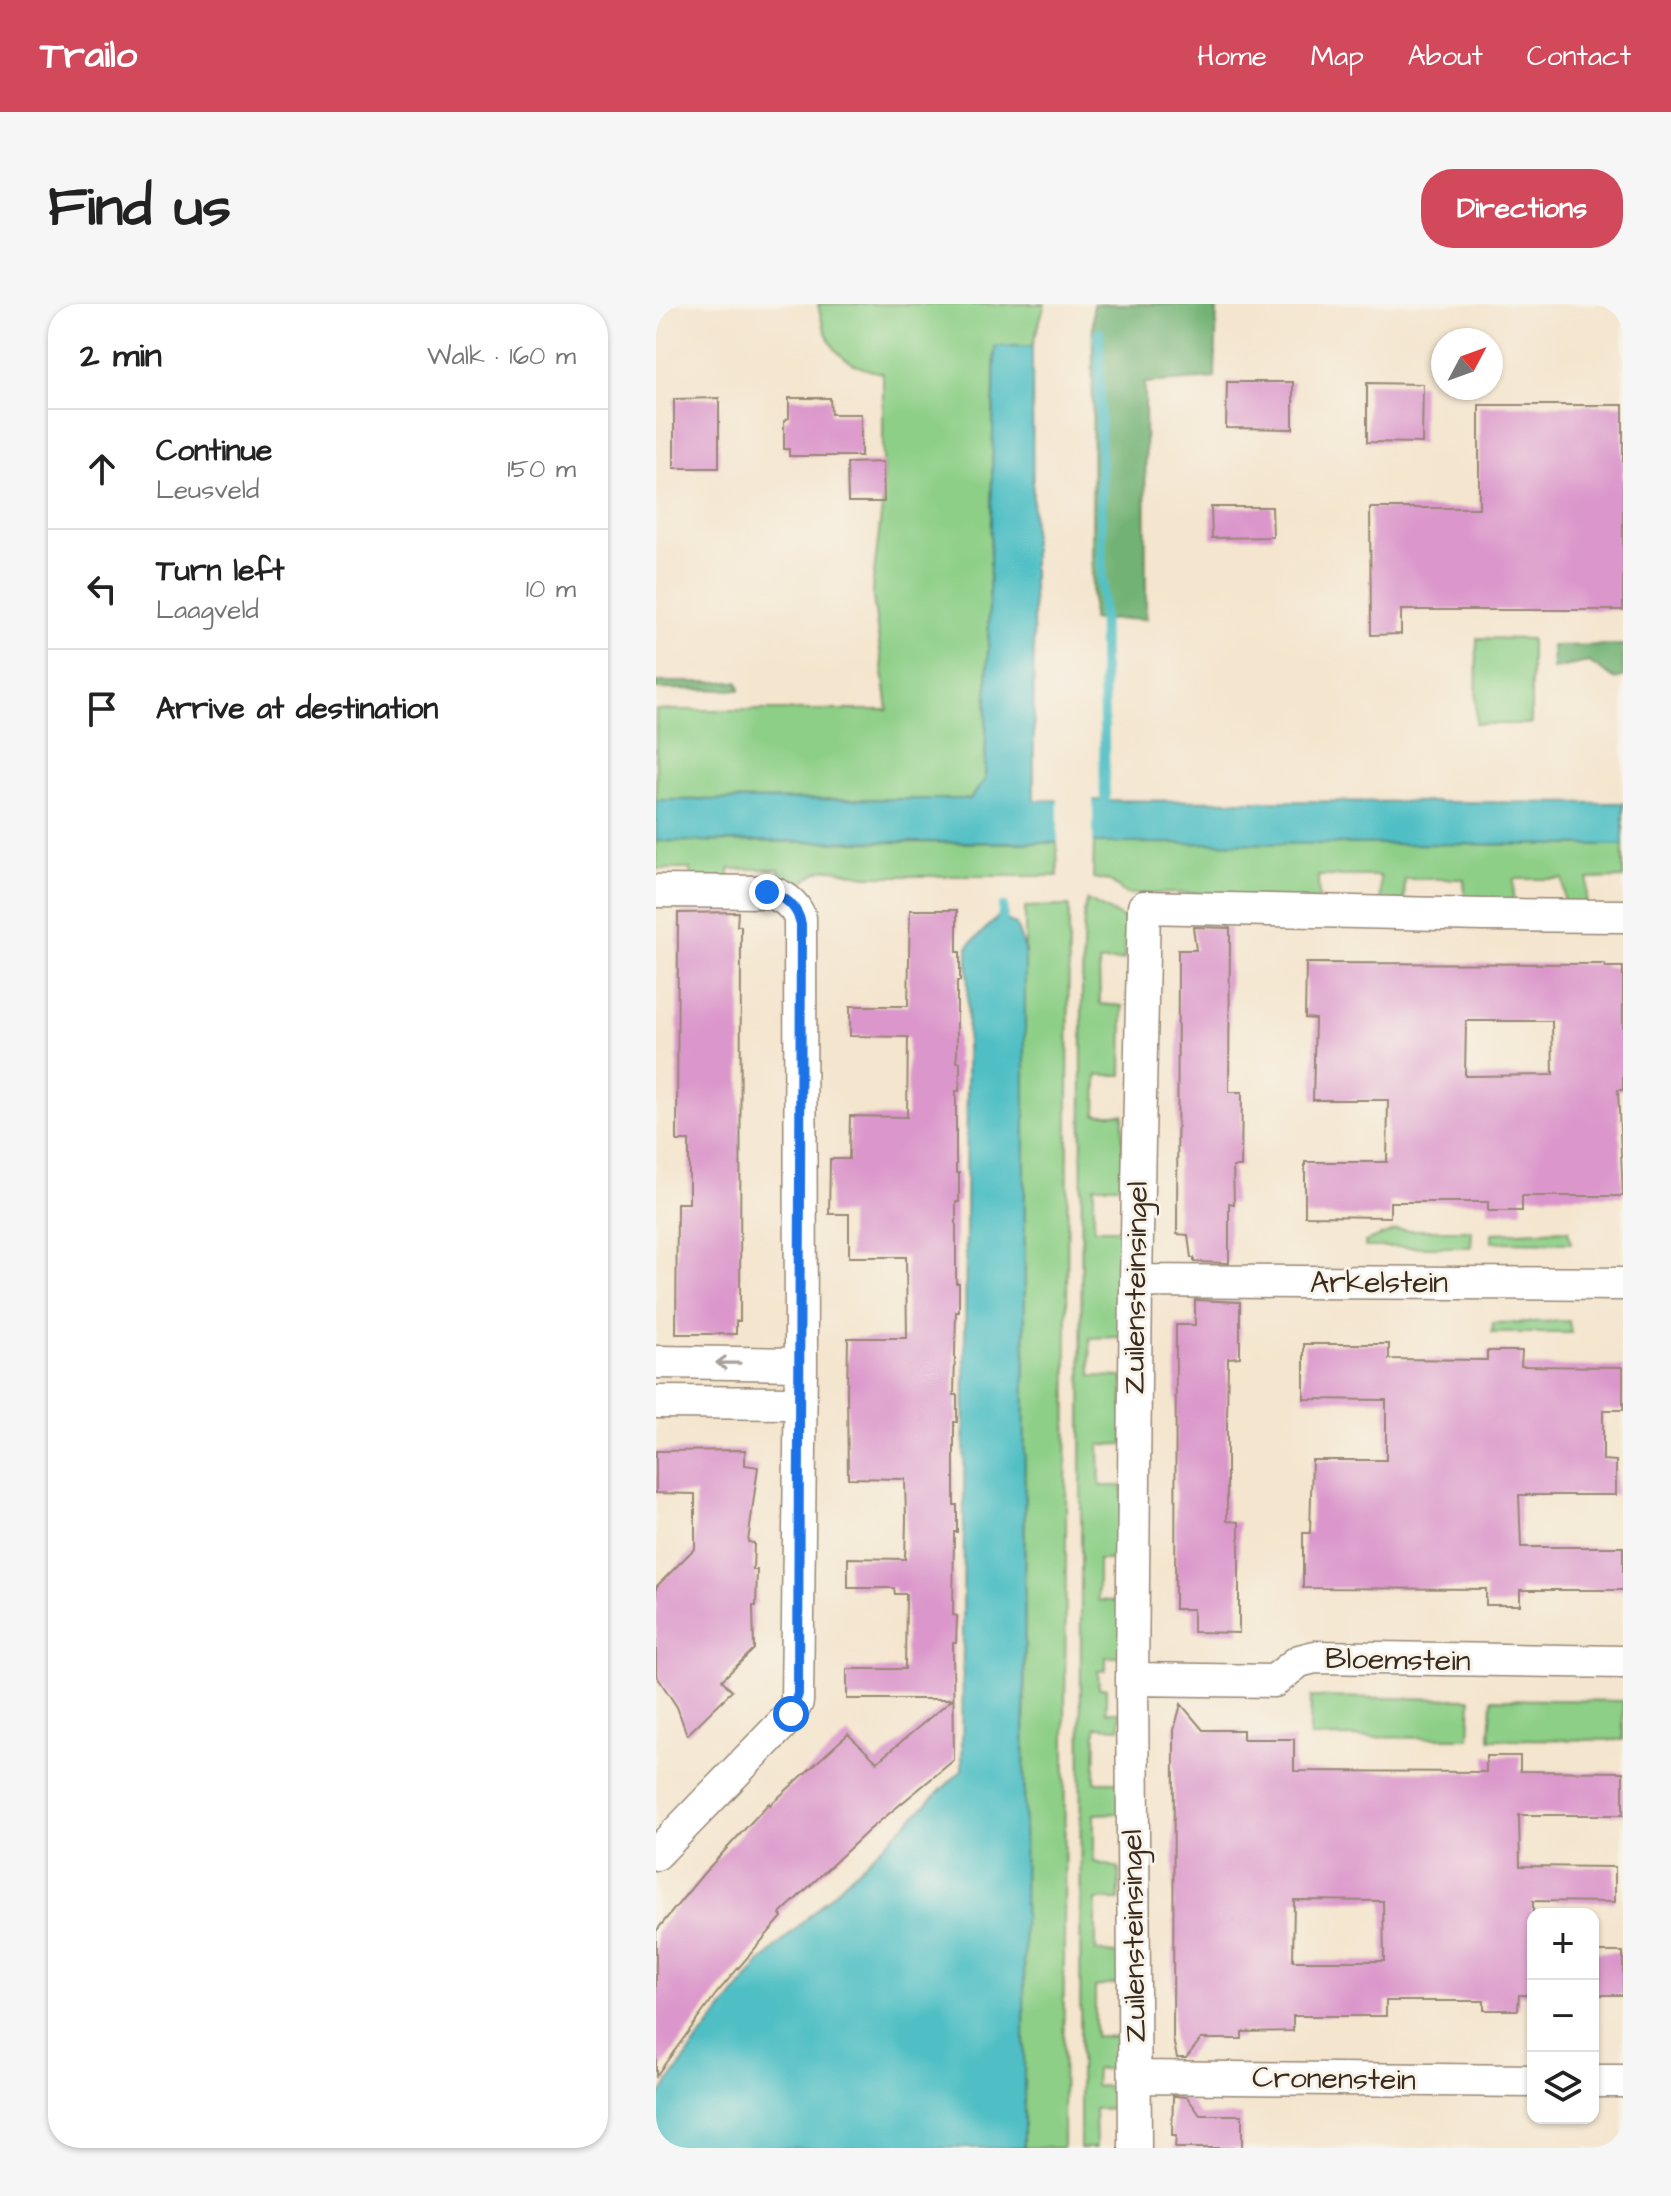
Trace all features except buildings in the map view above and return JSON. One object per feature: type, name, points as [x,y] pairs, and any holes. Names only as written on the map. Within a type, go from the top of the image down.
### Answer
[{"type":"street","points":[[656,891],[777,894],[793,906],[801,924],[797,1702],[789,1717],[656,1854]]},
{"type":"street","name":"Zuilensteinsingel","points":[[1135,2148],[1132,1679],[1144,907],[1623,916]]},
{"type":"street","name":"Arkelstein","points":[[1136,1281],[1623,1284]]},
{"type":"street","points":[[656,1362],[801,1364]]},
{"type":"street","points":[[656,1402],[800,1403]]},
{"type":"street","name":"Bloemstein","points":[[1132,1679],[1274,1681],[1299,1661],[1315,1657],[1623,1662]]},
{"type":"street","name":"Cronenstein","points":[[1136,2077],[1527,2081]]},
{"type":"street","points":[[1599,2081],[1623,2081]]},
{"type":"green space","points":[[818,304],[1045,304],[1032,346],[995,346],[985,780],[970,799],[656,800],[656,710],[888,710],[872,590],[883,499],[883,373],[856,365],[837,352],[825,332]]},
{"type":"green space","points":[[1093,304],[1217,304],[1215,378],[1145,383],[1146,619],[1092,620]]},
{"type":"green space","points":[[1477,638],[1531,639],[1531,724],[1476,724]]},
{"type":"green space","points":[[1623,645],[1623,677],[1614,679],[1589,662],[1553,669],[1552,646]]},
{"type":"green space","points":[[656,682],[738,682],[740,690],[656,689]]},
{"type":"green space","points":[[656,841],[1057,843],[1058,876],[868,876],[827,869],[803,882],[780,879],[779,869],[729,869],[729,878],[691,879],[690,869],[656,869]]},
{"type":"green space","points":[[1094,842],[1623,845],[1623,878],[1588,879],[1586,903],[1564,903],[1563,879],[1514,879],[1513,903],[1465,902],[1464,879],[1405,879],[1404,902],[1381,902],[1380,876],[1318,876],[1319,902],[1186,893],[1126,894],[1109,881],[1093,878]]},
{"type":"green space","points":[[1087,900],[1125,919],[1124,960],[1099,962],[1100,1004],[1123,1006],[1122,1075],[1097,1075],[1096,1114],[1123,1114],[1122,1186],[1094,1186],[1094,1229],[1123,1229],[1122,1337],[1090,1338],[1091,1376],[1123,1377],[1124,1444],[1099,1445],[1100,1486],[1123,1486],[1121,1560],[1098,1560],[1098,1600],[1121,1602],[1121,1657],[1106,1657],[1106,1670],[1098,1671],[1099,1688],[1106,1688],[1106,1712],[1120,1712],[1120,1728],[1096,1727],[1095,1782],[1119,1782],[1119,1813],[1094,1814],[1094,1862],[1119,1868],[1119,1900],[1096,1900],[1096,1951],[1120,1955],[1120,1983],[1095,1987],[1095,2036],[1119,2037],[1118,2069],[1096,2069],[1095,2086],[1119,2087],[1119,2108],[1095,2109],[1096,2148],[1080,2148],[1082,984]]},
{"type":"green space","points":[[1069,906],[1063,2148],[1024,2148],[1025,907]]},
{"type":"green space","points":[[1396,1230],[1472,1230],[1471,1247],[1365,1247],[1365,1242]]},
{"type":"green space","points":[[1568,1230],[1571,1243],[1492,1242],[1492,1233]]},
{"type":"green space","points":[[1569,1321],[1571,1333],[1492,1333],[1493,1323]]},
{"type":"green space","points":[[1311,1697],[1471,1699],[1469,1738],[1310,1737]]},
{"type":"green space","points":[[1492,1699],[1623,1701],[1623,1740],[1490,1739]]},
{"type":"water","points":[[995,346],[1032,346],[1034,800],[1623,803],[1623,845],[656,841],[656,800],[970,799],[985,780]]},
{"type":"water","points":[[999,916],[1016,925],[1025,950],[1024,2148],[656,2148],[656,2101],[698,2041],[759,1964],[962,1770],[968,946]]},
{"type":"pier","points":[[1058,796],[1093,797],[1093,846],[1058,847]]},
{"type":"waterway","points":[[1099,332],[1105,814]]},
{"type":"waterway","points":[[1002,929],[1003,907]]},
{"type":"route","points":[[767,892],[789,902],[801,924],[798,1694],[791,1714]]}]
